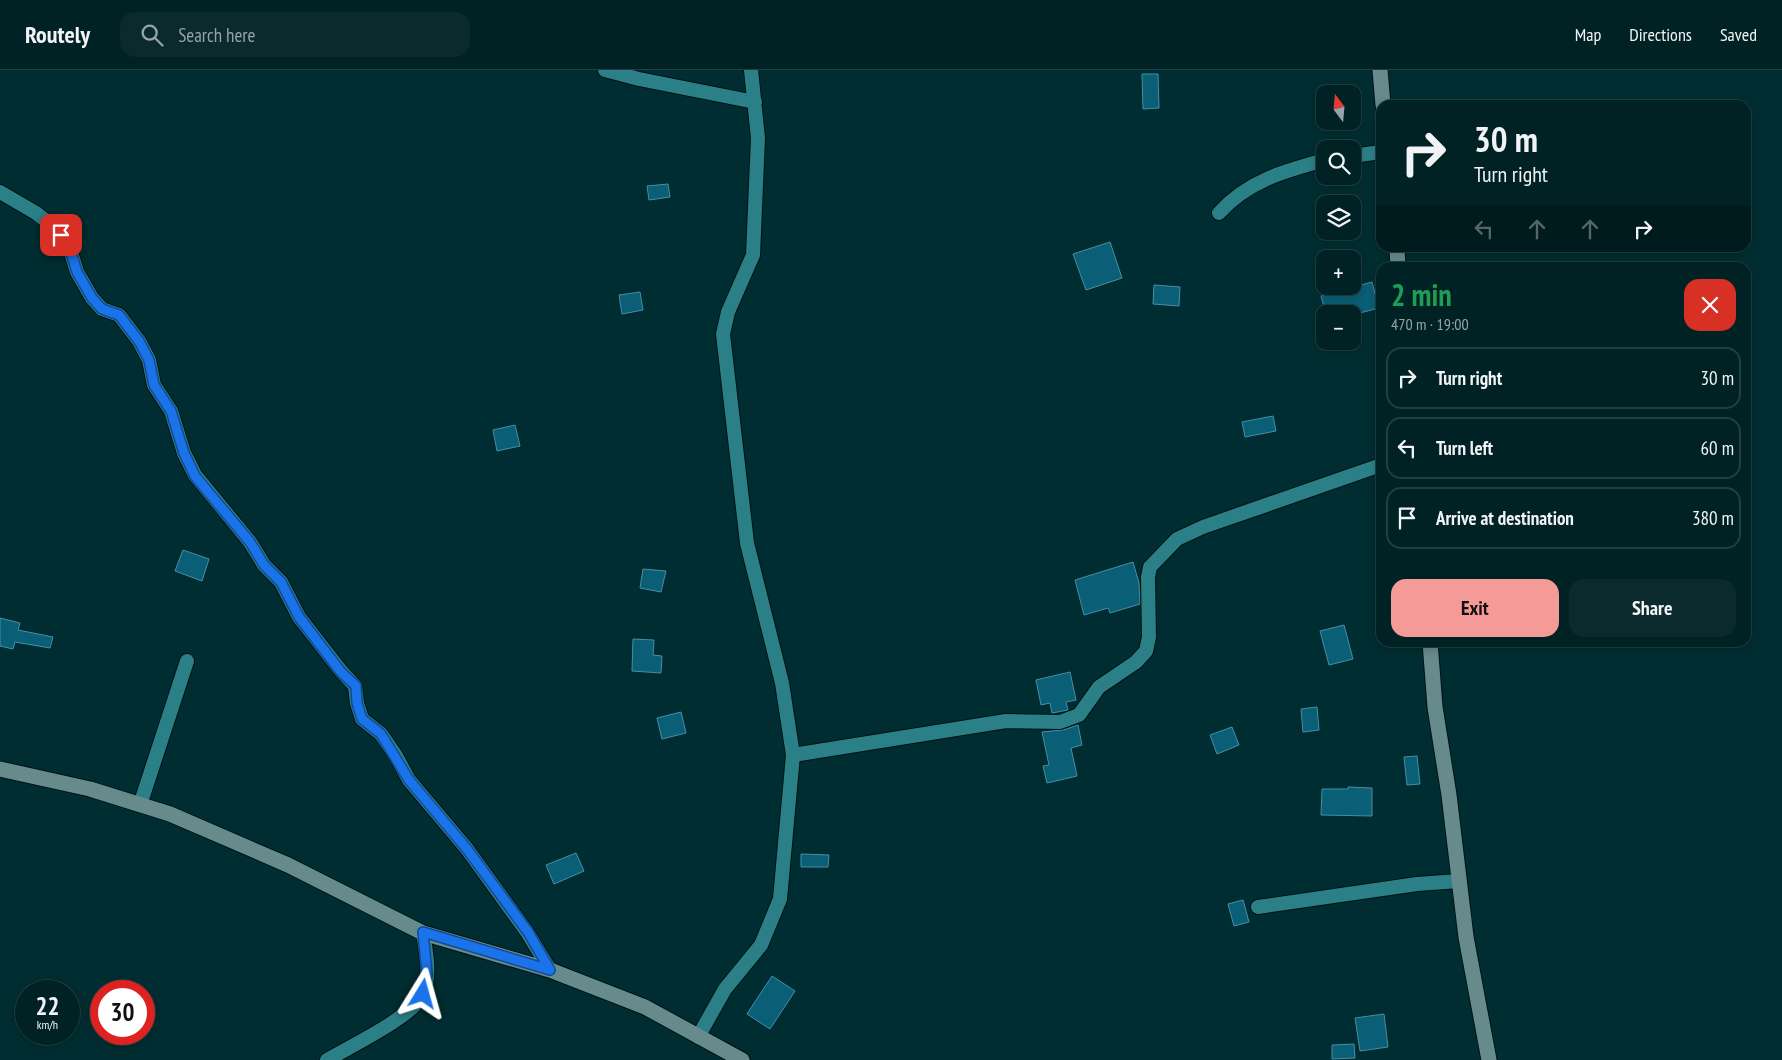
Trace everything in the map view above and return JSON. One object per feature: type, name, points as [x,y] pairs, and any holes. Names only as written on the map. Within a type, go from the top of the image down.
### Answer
[{"type":"street","points":[[605,70],[639,80],[755,102]]},
{"type":"street","points":[[698,1037],[724,989],[761,945],[780,898],[793,755],[782,682],[747,543],[723,334],[728,312],[753,255],[758,138],[751,70]]},
{"type":"street","points":[[1380,70],[1383,100]]},
{"type":"street","points":[[1361,155],[1376,153]]},
{"type":"street","points":[[1219,213],[1229,201],[1267,177],[1316,163]]},
{"type":"street","points":[[0,192],[36,213],[54,227],[68,243],[77,272],[92,298],[102,309],[119,315],[139,341],[149,360],[154,385],[171,411],[184,453],[195,476],[250,542],[264,565],[281,582],[299,617],[341,672],[356,686],[357,703],[362,719],[381,734],[409,780],[467,849],[528,932],[550,970]]},
{"type":"street","points":[[793,755],[1006,721],[1060,722],[1071,719],[1079,715],[1100,687],[1136,662],[1146,651],[1149,637],[1148,577],[1150,567],[1177,539],[1203,527],[1376,466]]},
{"type":"street","points":[[1430,647],[1435,707],[1449,795],[1458,881],[1474,985],[1489,1060]]},
{"type":"street","points":[[140,804],[187,661]]},
{"type":"street","points":[[0,769],[81,787],[170,814],[288,865],[423,932],[550,970],[645,1007],[742,1060]]},
{"type":"street","points":[[1258,907],[1418,884],[1458,881]]},
{"type":"street","points":[[327,1060],[398,1018],[413,1007],[423,994],[427,974],[423,932]]},
{"type":"building","points":[[1142,74],[1158,74],[1159,108],[1143,109]]},
{"type":"building","points":[[668,184],[670,197],[649,200],[647,186]]},
{"type":"building","points":[[1110,242],[1122,278],[1086,290],[1073,254]]},
{"type":"building","points":[[1372,282],[1376,297],[1376,309],[1361,313],[1361,305],[1324,305],[1321,296],[1361,295],[1361,285]]},
{"type":"building","points":[[1154,285],[1180,287],[1179,306],[1153,304]]},
{"type":"building","points":[[640,292],[643,310],[622,314],[619,295]]},
{"type":"building","points":[[1273,416],[1276,431],[1245,437],[1242,422]]},
{"type":"building","points":[[515,425],[520,446],[497,451],[493,430]]},
{"type":"building","points":[[183,550],[209,559],[202,581],[175,571]]},
{"type":"building","points":[[1133,562],[1139,583],[1140,604],[1110,613],[1108,608],[1084,615],[1075,580]]},
{"type":"building","points":[[643,569],[666,571],[661,592],[640,588]]},
{"type":"building","points":[[0,618],[20,623],[18,630],[53,637],[50,648],[15,642],[13,649],[0,646]]},
{"type":"building","points":[[1344,625],[1353,659],[1329,665],[1320,631]]},
{"type":"building","points":[[633,639],[654,640],[653,655],[662,656],[661,673],[632,671]]},
{"type":"building","points":[[1070,672],[1076,700],[1066,702],[1068,710],[1052,713],[1050,703],[1041,705],[1036,680]]},
{"type":"building","points":[[1317,707],[1319,730],[1303,732],[1301,709]]},
{"type":"building","points":[[681,712],[686,733],[662,739],[657,718]]},
{"type":"building","points":[[1078,725],[1082,745],[1071,748],[1077,776],[1047,783],[1043,766],[1049,765],[1042,732],[1063,730]]},
{"type":"building","points":[[1232,727],[1239,745],[1217,754],[1210,735]]},
{"type":"building","points":[[1417,756],[1420,784],[1407,785],[1404,757]]},
{"type":"building","points":[[1348,787],[1372,788],[1372,816],[1321,815],[1322,789],[1348,789]]},
{"type":"building","points":[[576,853],[584,871],[554,884],[546,865]]},
{"type":"building","points":[[801,854],[829,855],[828,867],[801,867]]},
{"type":"building","points":[[1243,900],[1249,922],[1234,926],[1228,904]]},
{"type":"building","points":[[772,976],[795,991],[770,1029],[747,1014]]},
{"type":"building","points":[[1384,1014],[1388,1047],[1360,1051],[1355,1018]]},
{"type":"building","points":[[1354,1044],[1355,1058],[1332,1059],[1332,1045]]},
{"type":"route","points":[[61,235],[68,243],[77,272],[92,298],[102,309],[119,315],[139,341],[149,360],[154,385],[171,411],[184,453],[195,476],[250,542],[264,565],[281,582],[292,600],[299,617],[341,672],[356,686],[357,703],[362,719],[381,734],[409,780],[467,849],[528,932],[550,970],[423,932],[427,974],[423,994]]}]
